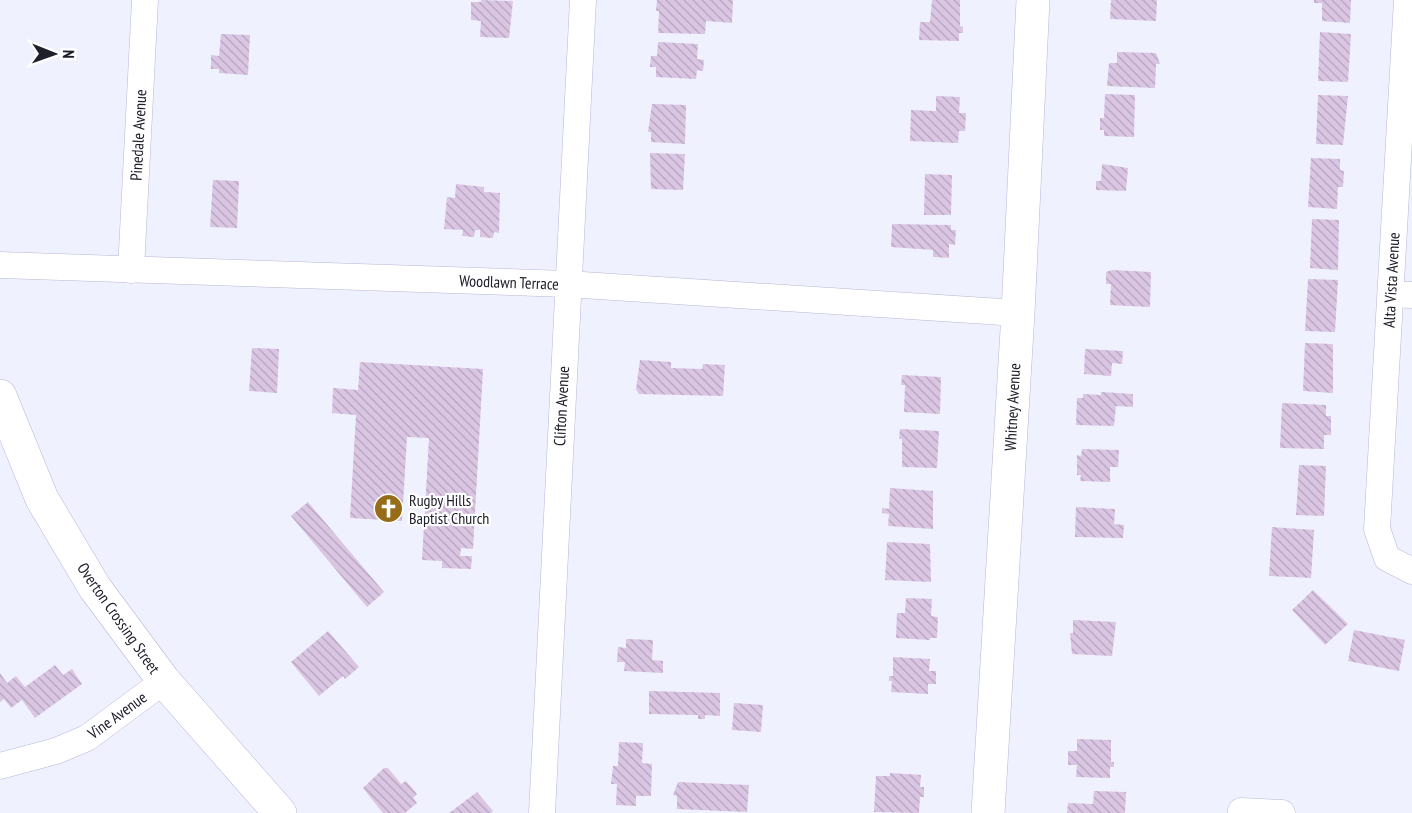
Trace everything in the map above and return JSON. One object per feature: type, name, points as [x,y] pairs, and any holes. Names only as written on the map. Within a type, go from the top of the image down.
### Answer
[{"type":"main road","name":"Whitney Avenue","points":[[988,813],[1018,313],[1033,0]]},
{"type":"main road","name":"Overton Crossing Street","points":[[0,396],[42,499],[95,588],[164,681],[280,813]]},
{"type":"street","name":"Pinedale Avenue","points":[[131,270],[145,0]]},
{"type":"street","name":"Clifton Avenue","points":[[542,813],[583,0]]},
{"type":"street","name":"Alta Vista Avenue","points":[[1408,2],[1401,295],[1377,529],[1386,558],[1412,571]]},
{"type":"street","name":"Woodlawn Terrace","points":[[0,265],[567,284],[1018,313]]},
{"type":"street","name":"Vine Avenue","points":[[0,766],[56,751],[87,738],[164,681]]},
{"type":"street","points":[[1241,811],[1282,813]]},
{"type":"building","points":[[481,0],[513,1],[509,38],[480,37],[481,21],[471,20],[471,2],[481,2]]},
{"type":"building","points":[[657,0],[733,0],[732,23],[706,21],[705,34],[658,33]]},
{"type":"building","points":[[932,0],[960,0],[960,26],[963,27],[963,33],[959,33],[959,41],[919,40],[920,22],[930,22]]},
{"type":"building","points":[[1111,0],[1157,0],[1156,21],[1110,19]]},
{"type":"building","points":[[1314,0],[1351,0],[1350,23],[1322,21],[1322,3],[1314,3]]},
{"type":"building","points":[[1320,32],[1351,34],[1348,82],[1318,81]]},
{"type":"building","points":[[221,34],[250,35],[248,75],[219,73],[219,69],[211,69],[211,55],[219,56]]},
{"type":"building","points":[[658,42],[698,44],[697,59],[704,60],[703,71],[697,70],[696,79],[656,77],[656,67],[650,67],[651,56],[657,56]]},
{"type":"building","points":[[1117,52],[1156,53],[1160,64],[1156,64],[1155,88],[1107,86],[1109,63],[1117,63]]},
{"type":"building","points":[[1105,94],[1135,95],[1134,137],[1104,136],[1104,130],[1100,130],[1100,118],[1104,118]]},
{"type":"building","points":[[1318,95],[1348,96],[1343,145],[1316,144]]},
{"type":"building","points":[[936,96],[960,97],[959,113],[966,113],[965,131],[959,131],[958,143],[910,141],[911,110],[936,111]]},
{"type":"building","points":[[652,104],[686,105],[685,144],[651,142],[651,132],[648,132]]},
{"type":"building","points":[[650,153],[685,154],[683,190],[651,189]]},
{"type":"building","points":[[1311,158],[1340,159],[1340,170],[1344,171],[1343,187],[1338,187],[1337,209],[1308,207]]},
{"type":"building","points":[[1102,164],[1128,168],[1126,191],[1096,190],[1096,181],[1101,181]]},
{"type":"building","points":[[925,174],[952,175],[951,215],[924,215]]},
{"type":"building","points":[[213,180],[239,181],[237,228],[210,227]]},
{"type":"building","points":[[456,184],[484,187],[484,192],[500,193],[499,233],[494,232],[493,238],[480,237],[480,230],[475,230],[474,237],[462,236],[463,230],[444,229],[447,197],[455,198]]},
{"type":"building","points":[[1312,219],[1339,220],[1338,270],[1310,268]]},
{"type":"building","points":[[892,224],[951,225],[951,230],[956,230],[955,245],[949,244],[949,258],[933,257],[933,250],[891,247]]},
{"type":"building","points":[[1112,270],[1151,272],[1150,307],[1110,305],[1111,284],[1106,284],[1106,272]]},
{"type":"building","points":[[1308,279],[1338,280],[1335,332],[1305,331]]},
{"type":"building","points":[[1305,343],[1333,344],[1333,393],[1303,391]]},
{"type":"building","points":[[252,348],[279,349],[277,393],[249,391]]},
{"type":"building","points":[[1085,349],[1123,351],[1122,364],[1112,363],[1111,376],[1084,374]]},
{"type":"building","points":[[640,360],[671,362],[671,368],[702,369],[703,364],[725,365],[723,396],[639,394],[636,389]]},
{"type":"building","points":[[360,362],[483,369],[473,549],[461,548],[460,556],[472,556],[471,569],[442,568],[442,561],[422,560],[429,438],[407,437],[402,521],[350,518],[356,415],[332,413],[333,388],[358,390]]},
{"type":"building","points":[[902,375],[941,377],[940,414],[904,412],[905,385],[901,385]]},
{"type":"building","points":[[1101,392],[1133,394],[1133,407],[1116,406],[1114,426],[1076,425],[1077,398],[1083,398],[1083,394],[1101,395]]},
{"type":"building","points":[[1282,403],[1326,405],[1326,416],[1331,416],[1331,435],[1324,435],[1324,449],[1280,448]]},
{"type":"building","points":[[900,429],[939,431],[937,468],[902,467]]},
{"type":"building","points":[[1082,449],[1119,450],[1118,467],[1110,467],[1110,482],[1080,481],[1081,475],[1077,475],[1077,455],[1081,456]]},
{"type":"building","points":[[1299,465],[1326,466],[1324,516],[1296,515]]},
{"type":"building","points":[[890,488],[933,491],[933,529],[888,526],[889,514],[882,513],[882,508],[889,509]]},
{"type":"building","points":[[308,502],[384,592],[367,607],[291,516]]},
{"type":"building","points":[[1076,507],[1115,509],[1114,524],[1124,525],[1123,538],[1075,537]]},
{"type":"building","points":[[1272,527],[1314,530],[1311,578],[1269,576]]},
{"type":"building","points":[[887,542],[930,544],[931,582],[885,580]]},
{"type":"building","points":[[1313,590],[1348,624],[1325,645],[1292,610]]},
{"type":"building","points":[[906,598],[932,599],[931,616],[938,617],[937,638],[930,638],[930,640],[896,638],[897,613],[905,613]]},
{"type":"building","points":[[1073,620],[1116,622],[1112,656],[1072,654],[1070,633],[1073,633]]},
{"type":"building","points":[[1354,630],[1405,640],[1399,671],[1348,661]]},
{"type":"building","points":[[328,631],[359,667],[345,679],[343,676],[319,696],[291,662]]},
{"type":"building","points":[[626,639],[653,640],[652,660],[663,661],[663,673],[624,671],[625,662],[617,662],[618,647],[626,648]]},
{"type":"building","points":[[893,657],[930,659],[929,671],[936,671],[936,684],[928,684],[928,694],[891,692],[892,681],[889,681],[889,676],[893,676]]},
{"type":"building","points":[[55,665],[63,675],[72,669],[82,684],[35,718],[22,700],[11,708],[4,699],[0,702],[0,673],[7,683],[16,676],[25,687]]},
{"type":"building","points":[[649,691],[720,693],[720,716],[705,715],[705,719],[698,719],[698,715],[649,714]]},
{"type":"building","points":[[734,703],[763,705],[761,732],[732,730]]},
{"type":"building","points":[[1077,739],[1111,740],[1111,762],[1114,762],[1114,767],[1110,767],[1110,778],[1076,777],[1077,765],[1068,765],[1068,751],[1077,751]]},
{"type":"building","points":[[619,742],[643,743],[642,763],[652,764],[651,796],[636,796],[636,806],[616,805],[617,784],[611,784],[613,766],[618,766]]},
{"type":"building","points":[[384,768],[388,768],[401,784],[406,781],[417,794],[413,798],[417,803],[405,813],[383,813],[363,788]]},
{"type":"building","points":[[890,773],[921,775],[920,787],[924,787],[924,797],[920,797],[919,813],[874,812],[876,776],[890,776]]},
{"type":"building","points":[[678,782],[749,785],[747,812],[677,809],[677,796],[673,795]]},
{"type":"building","points":[[1094,791],[1126,792],[1125,813],[1067,813],[1068,803],[1093,804]]},
{"type":"building","points":[[477,792],[493,811],[491,813],[449,813]]},
{"type":"place","name":"Rugby Hills Baptist Church","points":[[388,509]]}]
